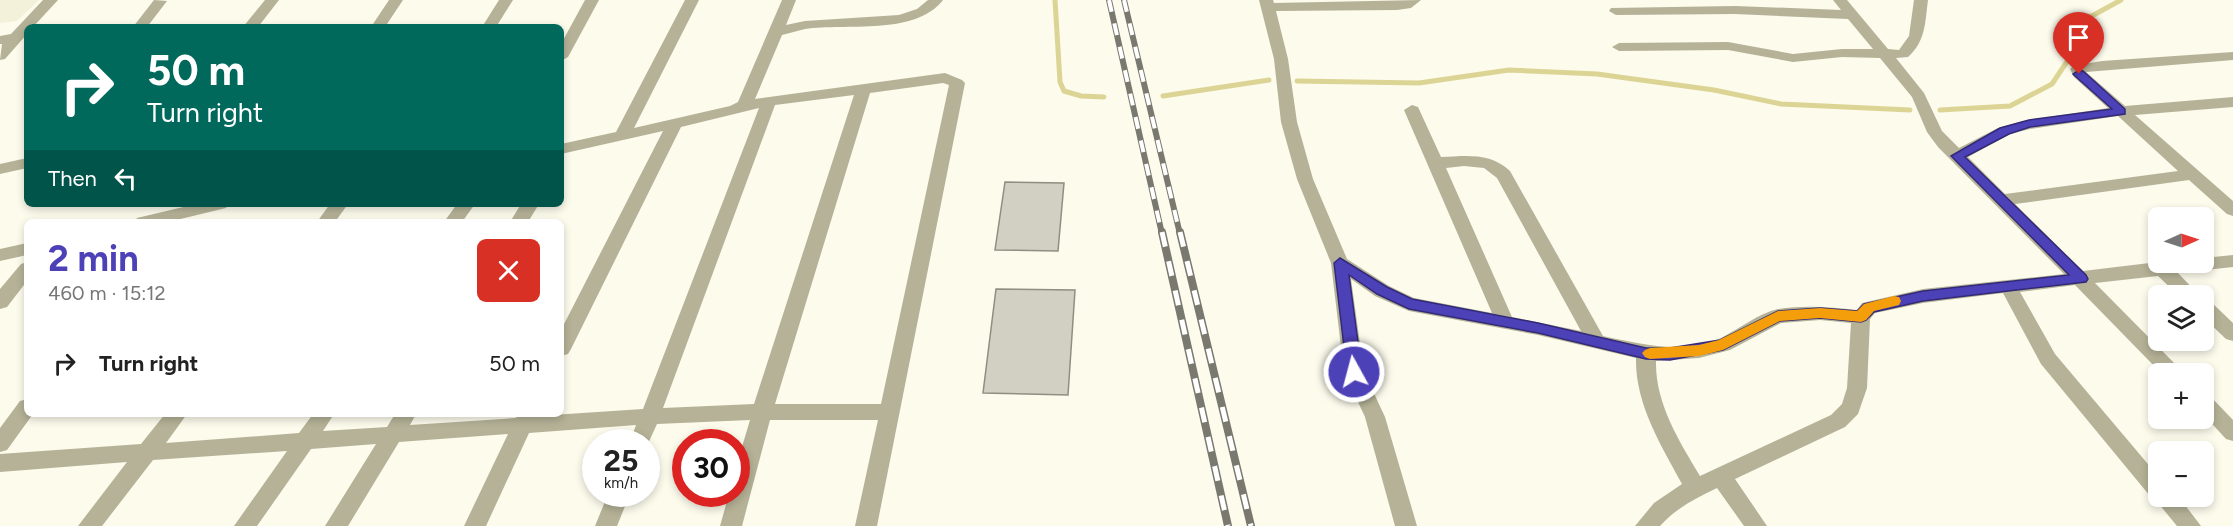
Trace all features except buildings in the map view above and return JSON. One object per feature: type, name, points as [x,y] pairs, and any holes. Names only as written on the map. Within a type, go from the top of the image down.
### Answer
[{"type":"street","points":[[25,24],[51,0]]},
{"type":"street","points":[[252,24],[272,0]]},
{"type":"street","points":[[380,24],[396,0]]},
{"type":"street","points":[[491,24],[506,0]]},
{"type":"street","points":[[564,51],[592,0]]},
{"type":"street","points":[[622,136],[692,0]]},
{"type":"street","points":[[744,105],[789,0]]},
{"type":"street","points":[[777,32],[805,25],[901,19],[922,12],[936,0]]},
{"type":"street","points":[[1406,526],[1382,437],[1354,372],[1340,263],[1305,179],[1289,122],[1281,59],[1267,3],[1397,6],[1406,5],[1414,0]]},
{"type":"street","points":[[1840,0],[1918,96],[1935,132],[2164,363]]},
{"type":"street","points":[[1619,47],[1728,46],[1793,58],[1842,53],[1903,54],[1919,29],[1921,0]]},
{"type":"street","points":[[142,24],[160,1]]},
{"type":"street","points":[[1616,10],[1735,10],[1853,15]]},
{"type":"street","points":[[0,56],[8,39],[24,24]]},
{"type":"street","points":[[2230,205],[2079,74],[2078,69],[2102,65],[2233,56]]},
{"type":"street","points":[[564,148],[674,126],[735,110],[744,105],[945,78],[957,83],[866,526]]},
{"type":"street","points":[[731,526],[762,412],[863,90]]},
{"type":"street","points":[[646,429],[769,102]]},
{"type":"street","points":[[1957,156],[2004,131],[2029,124],[2121,111],[2233,102]]},
{"type":"street","points":[[1412,110],[1505,322]]},
{"type":"street","points":[[564,343],[674,126]]},
{"type":"street","points":[[1436,164],[1478,160],[1497,166],[1596,341]]},
{"type":"street","points":[[0,169],[24,164]]},
{"type":"street","points":[[2001,200],[2192,174]]},
{"type":"street","points":[[164,219],[209,207]]},
{"type":"street","points":[[0,255],[24,250]]},
{"type":"street","points":[[2214,263],[2233,261]]},
{"type":"street","points":[[1340,263],[1382,291],[1409,304],[1505,322],[1646,353],[1680,353],[1723,345],[1778,316],[1820,313],[1861,317]]},
{"type":"street","points":[[1646,526],[1662,509],[1695,488],[1838,421],[1851,408],[1857,388],[1861,317],[1869,308],[1923,296],[2148,270]]},
{"type":"street","points":[[0,302],[24,272]]},
{"type":"street","points":[[2166,273],[2179,285]]},
{"type":"street","points":[[2008,286],[2048,359],[2148,478]]},
{"type":"street","points":[[2214,316],[2233,334]]},
{"type":"street","points":[[1646,353],[1647,382],[1666,433],[1695,488]]},
{"type":"street","points":[[0,444],[24,411]]},
{"type":"street","points":[[0,463],[394,436],[526,419],[762,412],[891,412]]},
{"type":"street","points":[[2214,413],[2233,433]]},
{"type":"street","points":[[90,526],[175,417]]},
{"type":"street","points":[[245,526],[322,417]]},
{"type":"street","points":[[336,526],[404,417]]},
{"type":"street","points":[[475,526],[526,419]]},
{"type":"street","points":[[1721,476],[1747,510],[1756,526]]},
{"type":"street","points":[[606,526],[614,507]]},
{"type":"street","points":[[2174,507],[2190,526]]},
{"type":"shaded area","points":[[0,0],[39,0],[17,21],[0,23]]},
{"type":"waterway","points":[[1055,0],[1060,82],[1064,91],[1081,96],[1104,97]]},
{"type":"waterway","points":[[1940,110],[2010,106],[2052,84],[2070,57],[2090,17],[2121,0]]},
{"type":"waterway","points":[[1297,81],[1419,83],[1509,70],[1597,74],[1714,90],[1781,104],[1910,110]]},
{"type":"waterway","points":[[1163,96],[1269,80]]},
{"type":"railway","points":[[1109,0],[1162,234]]},
{"type":"railway","points":[[1124,0],[1180,234]]},
{"type":"railway","points":[[1162,232],[1228,526]]},
{"type":"railway","points":[[1180,232],[1251,526]]},
{"type":"slow traffic","points":[[1650,353],[1670,354],[1699,351],[1723,345],[1778,316],[1820,313],[1861,317],[1869,308],[1894,301]]},
{"type":"route","points":[[1354,372],[1340,263],[1382,291],[1409,304],[1538,328],[1646,353],[1670,354],[1699,351],[1723,345],[1778,316],[1820,313],[1861,317],[1869,308],[1923,296],[2081,279],[1957,156],[2004,131],[2029,124],[2121,111],[2079,74]]}]
